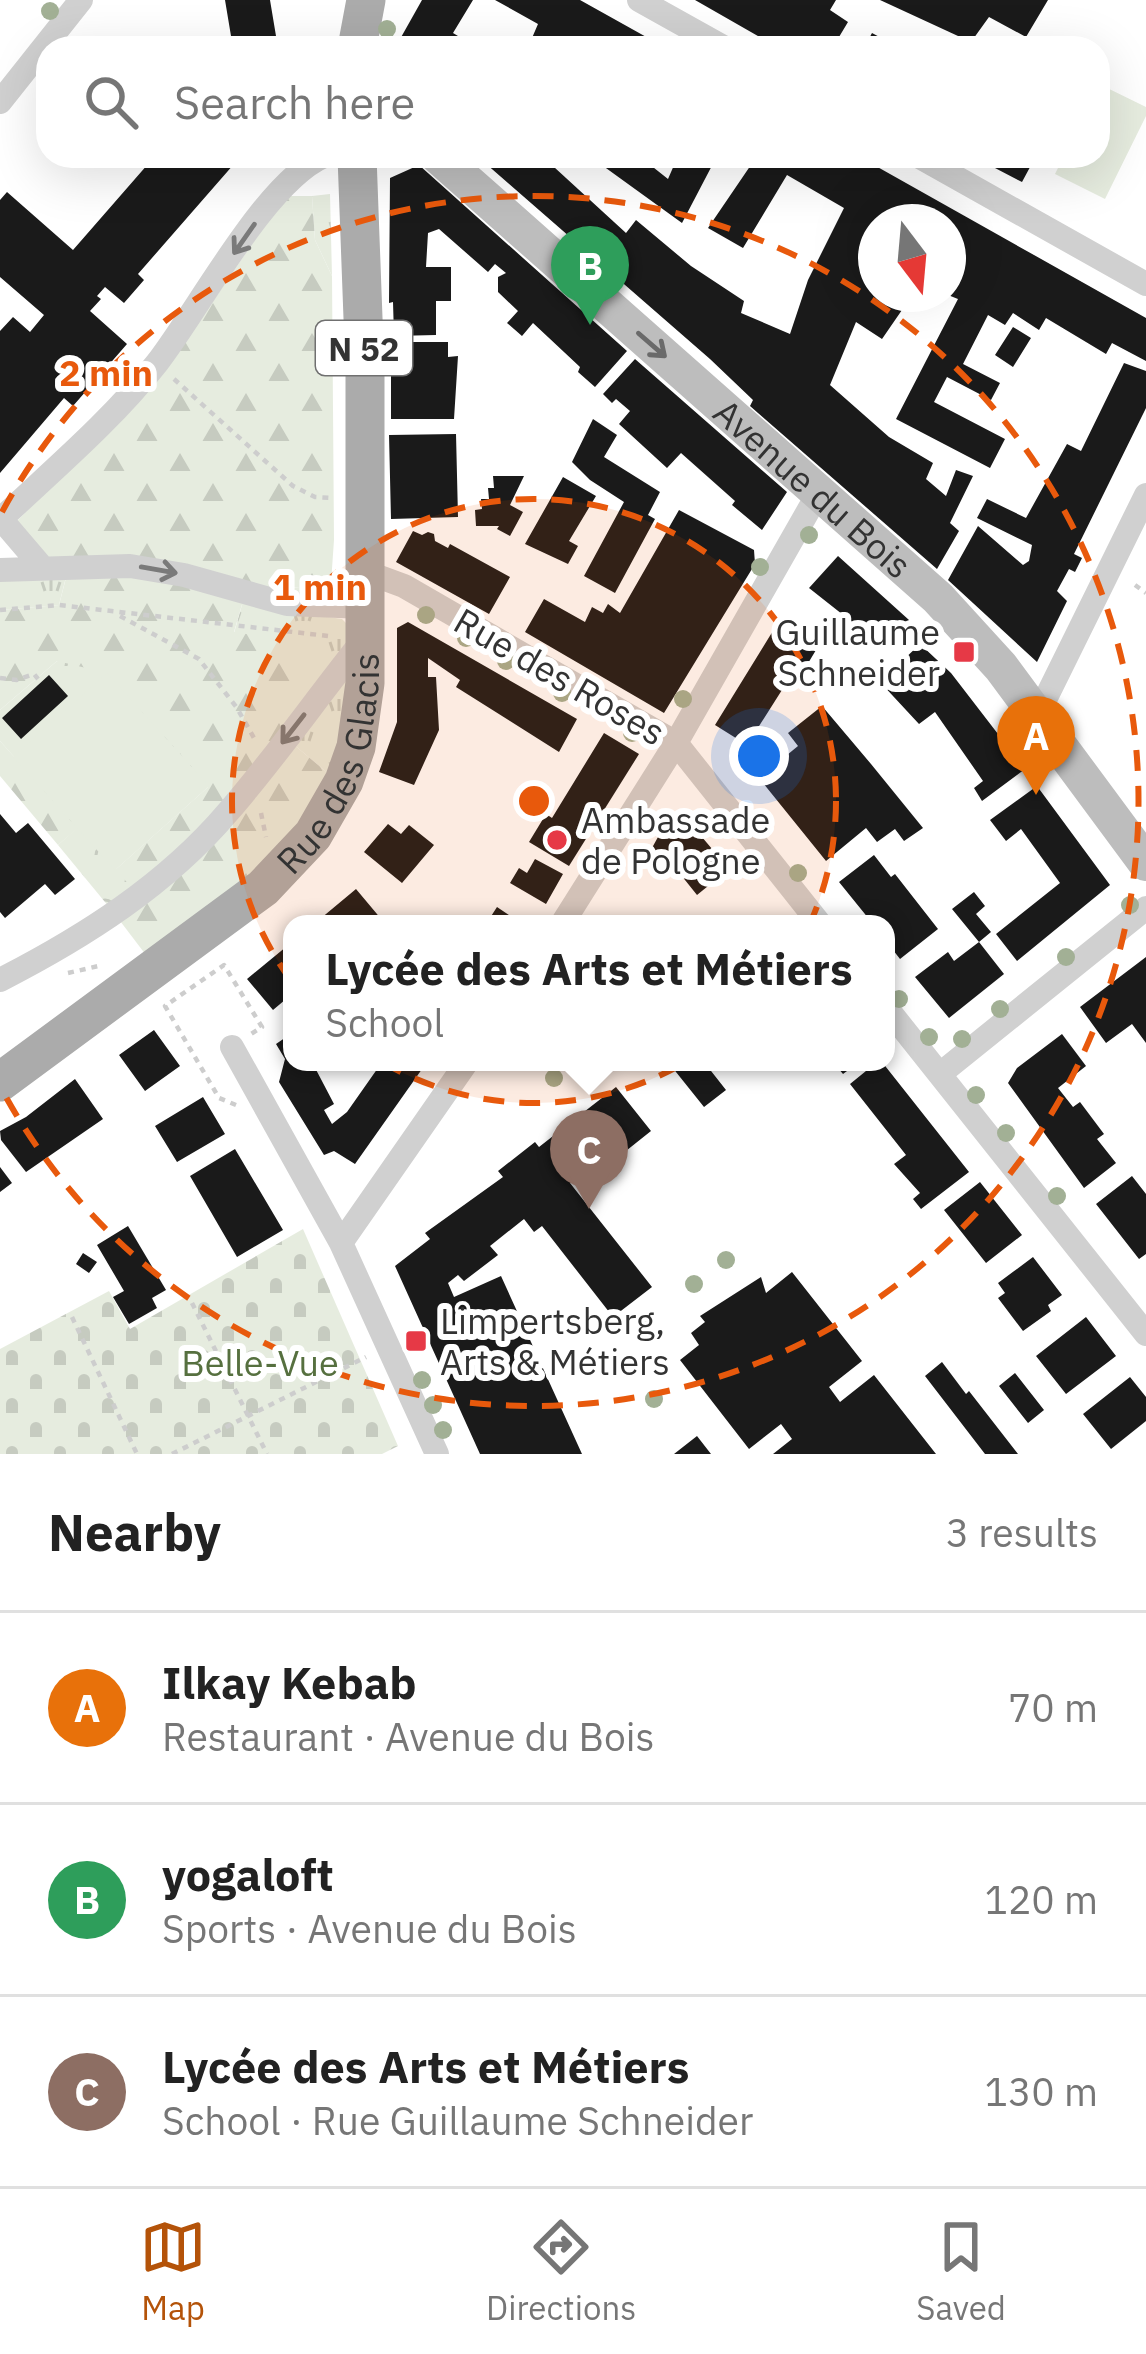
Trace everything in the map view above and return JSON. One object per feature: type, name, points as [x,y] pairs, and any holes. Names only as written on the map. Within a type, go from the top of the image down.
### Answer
[{"type":"main road","points":[[360,36],[366,0]]},
{"type":"main road","name":"Rue des Glacis","points":[[0,1082],[249,899],[313,835],[344,781],[362,717],[356,613],[365,372],[357,168]]},
{"type":"main road","name":"Avenue du Bois","points":[[452,168],[938,598],[1001,668],[1146,863]]},
{"type":"street","points":[[52,36],[81,0]]},
{"type":"street","points":[[639,0],[704,36]]},
{"type":"street","points":[[0,102],[36,57]]},
{"type":"street","points":[[42,567],[0,519],[89,436],[156,364],[280,187],[306,168]]},
{"type":"street","points":[[939,168],[1146,284]]},
{"type":"street","points":[[568,915],[676,743],[819,492]]},
{"type":"street","points":[[1037,716],[1146,495]]},
{"type":"street","points":[[0,571],[130,566],[184,575],[287,604],[356,613],[261,770],[188,853],[79,937],[0,980]]},
{"type":"street","name":"Rue des Roses","points":[[356,613],[404,586],[676,743],[813,915]]},
{"type":"street","points":[[940,1074],[1146,908]]},
{"type":"street","points":[[895,1018],[1146,1334]]},
{"type":"street","points":[[232,1047],[341,1244],[430,1452]]},
{"type":"street","points":[[341,1244],[461,1071]]},
{"type":"path","points":[[156,364],[293,486],[315,497],[334,498]]},
{"type":"path","points":[[1136,585],[1146,592]]},
{"type":"path","points":[[0,610],[59,605],[115,614],[356,613]]},
{"type":"path","points":[[115,614],[199,659],[237,708],[261,770],[264,835],[278,854]]},
{"type":"path","points":[[0,678],[16,680],[34,674],[38,679]]},
{"type":"path","points":[[201,1066],[165,1006],[224,964],[262,1027]]},
{"type":"path","points":[[64,974],[103,965]]},
{"type":"path","points":[[192,1304],[267,1454]]},
{"type":"path","points":[[72,1317],[137,1454]]},
{"type":"path","points":[[172,1454],[371,1354]]},
{"type":"green space","points":[[1110,89],[1146,107],[1146,116],[1105,199],[1055,174],[1058,168],[1110,168]]},
{"type":"green space","points":[[330,194],[332,276],[315,240],[312,196]]},
{"type":"green space","points":[[285,196],[312,196],[315,240],[332,276],[331,583],[245,594],[234,632],[291,641],[327,685],[286,738],[330,775],[278,853],[149,959],[114,913],[115,870],[208,787],[57,661],[0,710],[0,610],[59,605],[69,566],[42,567],[9,529],[165,371]]},
{"type":"green space","points":[[69,565],[59,605],[0,610],[0,570]]},
{"type":"green space","points":[[331,583],[328,617],[342,619],[349,626],[346,716],[330,775],[286,738],[234,633],[245,594]]},
{"type":"green space","points":[[57,661],[107,673],[209,786],[116,869],[138,896],[114,913],[58,845],[77,828],[0,741],[0,710]]},
{"type":"green space","points":[[107,673],[209,786],[115,870],[13,757]]},
{"type":"green space","points":[[0,741],[78,828],[58,845],[0,776]]},
{"type":"green space","name":"Belle-Vue","points":[[303,1229],[398,1446],[382,1454],[0,1454],[0,1349],[109,1291],[130,1329]]},
{"type":"building","points":[[225,0],[270,0],[276,36],[231,36]]},
{"type":"building","points":[[422,0],[473,0],[453,33],[458,36],[402,36]]},
{"type":"building","points":[[495,0],[580,0],[644,36],[533,36],[538,24]]},
{"type":"building","points":[[695,0],[836,0],[830,10],[848,22],[840,36],[758,36]]},
{"type":"building","points":[[880,0],[1048,0],[1027,36],[989,17],[975,36],[958,36]]},
{"type":"building","points":[[145,168],[231,168],[138,274],[144,280],[124,303],[105,287],[97,296],[101,299],[90,311],[127,344],[73,406],[64,398],[0,473],[0,331],[13,317],[30,332],[44,315],[0,277],[0,200],[7,192],[73,250]]},
{"type":"building","points":[[422,168],[627,351],[595,387],[533,323],[522,336],[507,323],[518,311],[498,292],[498,277],[506,273],[495,264],[488,272],[439,229],[428,233],[426,267],[451,267],[451,301],[436,301],[436,335],[394,336],[393,302],[389,303],[390,178]]},
{"type":"building","points":[[491,168],[555,168],[626,233],[636,220],[691,266],[744,301],[741,313],[790,334],[808,280],[844,208],[787,175],[743,248],[708,228],[749,168],[879,168],[943,204],[858,204],[858,312],[901,312],[882,339],[856,322],[830,385],[889,437],[933,463],[926,479],[946,496],[956,470],[973,476],[950,523],[959,531],[937,569],[750,406],[753,400]]},
{"type":"building","points":[[606,168],[654,168],[668,179],[673,168],[711,168],[682,223]]},
{"type":"building","points":[[995,168],[1030,168],[1022,182]]},
{"type":"building","points":[[966,217],[1146,318],[1146,361],[1112,343],[1106,354],[1046,318],[1039,330],[1013,313],[1005,325],[988,315],[963,364],[1000,383],[991,400],[947,377],[934,402],[1005,439],[990,468],[896,419],[951,312],[966,312]]},
{"type":"building","points":[[1013,327],[1031,338],[1013,367],[995,355]]},
{"type":"building","points":[[395,342],[448,342],[448,357],[458,356],[454,419],[391,419]]},
{"type":"building","points":[[635,359],[787,492],[762,530],[681,453],[667,468],[619,424],[630,411],[603,394]]},
{"type":"building","points":[[1124,363],[1146,371],[1146,408],[1074,554],[1082,558],[1075,572],[1069,569],[1057,591],[1067,601],[1037,662],[948,580],[978,526],[1023,565],[1029,561],[1032,545],[977,518],[987,499],[1026,518],[1067,444],[1081,451]]},
{"type":"building","points":[[593,419],[617,435],[604,457],[660,492],[648,515],[655,519],[615,593],[584,576],[624,502],[572,462]]},
{"type":"building","points":[[456,434],[458,517],[391,519],[389,435]]},
{"type":"building","points":[[493,476],[524,476],[510,505],[523,512],[510,536],[499,526],[476,526],[475,510],[482,509],[481,499],[489,499]]},
{"type":"building","points":[[563,477],[596,496],[569,541],[578,546],[568,564],[525,544]]},
{"type":"building","points":[[679,510],[754,550],[755,564],[664,713],[525,632],[544,599],[585,622],[592,607],[603,613],[608,604],[620,613]]},
{"type":"building","points":[[413,531],[434,534],[435,541],[448,548],[450,544],[510,577],[489,614],[396,562]]},
{"type":"building","points":[[838,556],[909,620],[885,648],[809,588]]},
{"type":"building","points":[[779,621],[819,645],[801,675],[794,671],[747,745],[715,725]]},
{"type":"building","points":[[408,622],[577,719],[559,752],[456,687],[460,680],[428,658],[428,677],[436,677],[439,730],[414,785],[379,772],[397,722],[397,628]]},
{"type":"building","points":[[920,644],[951,673],[1025,769],[982,801],[974,788],[983,781],[935,712],[919,724],[880,682]]},
{"type":"building","points":[[49,675],[68,696],[21,739],[2,718]]},
{"type":"building","points":[[822,706],[923,828],[904,841],[895,829],[877,842],[866,828],[826,861],[759,778],[798,746],[788,733]]},
{"type":"building","points":[[604,733],[639,754],[569,866],[529,842],[546,814],[552,818]]},
{"type":"building","points":[[1037,786],[1110,885],[1017,961],[996,934],[1060,883],[1021,829],[1006,841],[990,820]]},
{"type":"building","points":[[0,814],[16,833],[28,823],[75,879],[55,895],[45,884],[5,918],[0,912]]},
{"type":"building","points":[[669,817],[685,817],[729,869],[697,895],[677,870],[672,874],[647,857]]},
{"type":"building","points":[[388,824],[401,834],[409,825],[434,845],[402,883],[364,852]]},
{"type":"building","points":[[874,855],[938,929],[900,959],[895,953],[895,915],[866,915],[839,882]]},
{"type":"building","points":[[535,859],[563,874],[546,904],[510,883],[519,868],[527,873]]},
{"type":"building","points":[[356,889],[378,915],[325,915]]},
{"type":"building","points":[[974,892],[985,906],[976,914],[991,932],[979,942],[952,909]]},
{"type":"building","points":[[979,942],[1004,974],[949,1018],[915,977],[948,952],[954,961]]},
{"type":"building","points":[[283,949],[283,1002],[273,1010],[247,979]]},
{"type":"building","points":[[1146,957],[1146,1043],[1132,1024],[1106,1043],[1080,1007]]},
{"type":"building","points":[[154,1030],[180,1066],[145,1091],[119,1055]]},
{"type":"building","points":[[1062,1034],[1086,1066],[1058,1088],[1073,1107],[1080,1102],[1104,1134],[1097,1139],[1116,1163],[1084,1188],[1008,1083],[1017,1068]]},
{"type":"building","points":[[283,1067],[283,1071],[317,1071],[334,1104],[324,1110],[332,1124],[347,1112],[376,1071],[421,1071],[355,1164],[334,1151],[324,1155],[279,1082]]},
{"type":"building","points":[[675,1071],[711,1071],[726,1090],[704,1107]]},
{"type":"building","points":[[866,1071],[889,1071],[969,1172],[921,1209],[913,1199],[920,1193],[894,1164],[906,1155],[850,1084]]},
{"type":"building","points":[[75,1079],[103,1119],[26,1172],[1,1140],[0,1131]]},
{"type":"building","points":[[616,1087],[651,1131],[602,1170],[596,1162],[570,1183],[652,1287],[613,1317],[542,1226],[534,1232],[524,1219],[490,1246],[498,1255],[464,1281],[458,1275],[448,1283],[454,1297],[501,1276],[582,1454],[480,1454],[395,1266],[430,1239],[425,1233],[503,1177],[498,1171],[535,1142],[539,1147]]},
{"type":"building","points":[[203,1097],[225,1134],[177,1162],[155,1126]]},
{"type":"building","points":[[235,1149],[283,1230],[237,1257],[190,1176]]},
{"type":"building","points":[[0,1167],[12,1183],[0,1192]]},
{"type":"building","points":[[1132,1176],[1146,1194],[1146,1254],[1139,1259],[1096,1204]]},
{"type":"building","points":[[980,1182],[1022,1235],[986,1263],[944,1210]]},
{"type":"building","points":[[128,1226],[166,1290],[152,1298],[157,1308],[129,1324],[113,1297],[124,1291],[97,1245]]},
{"type":"building","points":[[83,1253],[97,1262],[89,1273],[76,1264]]},
{"type":"building","points":[[1033,1257],[1062,1295],[1048,1305],[1051,1311],[1023,1331],[998,1298],[1005,1293],[998,1283]]},
{"type":"building","points":[[792,1272],[862,1361],[829,1387],[840,1402],[874,1375],[936,1454],[773,1454],[792,1439],[781,1424],[749,1449],[680,1360],[699,1345],[691,1333],[705,1322],[700,1316],[761,1277],[766,1293]]},
{"type":"building","points":[[1086,1317],[1116,1356],[1066,1394],[1036,1356]]},
{"type":"building","points":[[942,1362],[1018,1454],[985,1454],[925,1376]]},
{"type":"building","points":[[1015,1373],[1044,1410],[1028,1423],[999,1386]]},
{"type":"building","points":[[1130,1377],[1146,1397],[1146,1421],[1111,1449],[1083,1414]]},
{"type":"building","points":[[697,1436],[711,1454],[674,1454]]},
{"type":"place","name":"yogaloft","points":[[590,325]]},
{"type":"place","name":"Guillaume Schneider","points":[[964,652]]},
{"type":"place","name":"Ilkay Kebab","points":[[1036,795]]},
{"type":"place","name":"Ambassade de Pologne","points":[[557,840]]},
{"type":"place","name":"Lycée des Arts et Métiers","points":[[589,1209]]},
{"type":"place","name":"Limpertsberg, Arts & Métiers","points":[[416,1341]]}]
